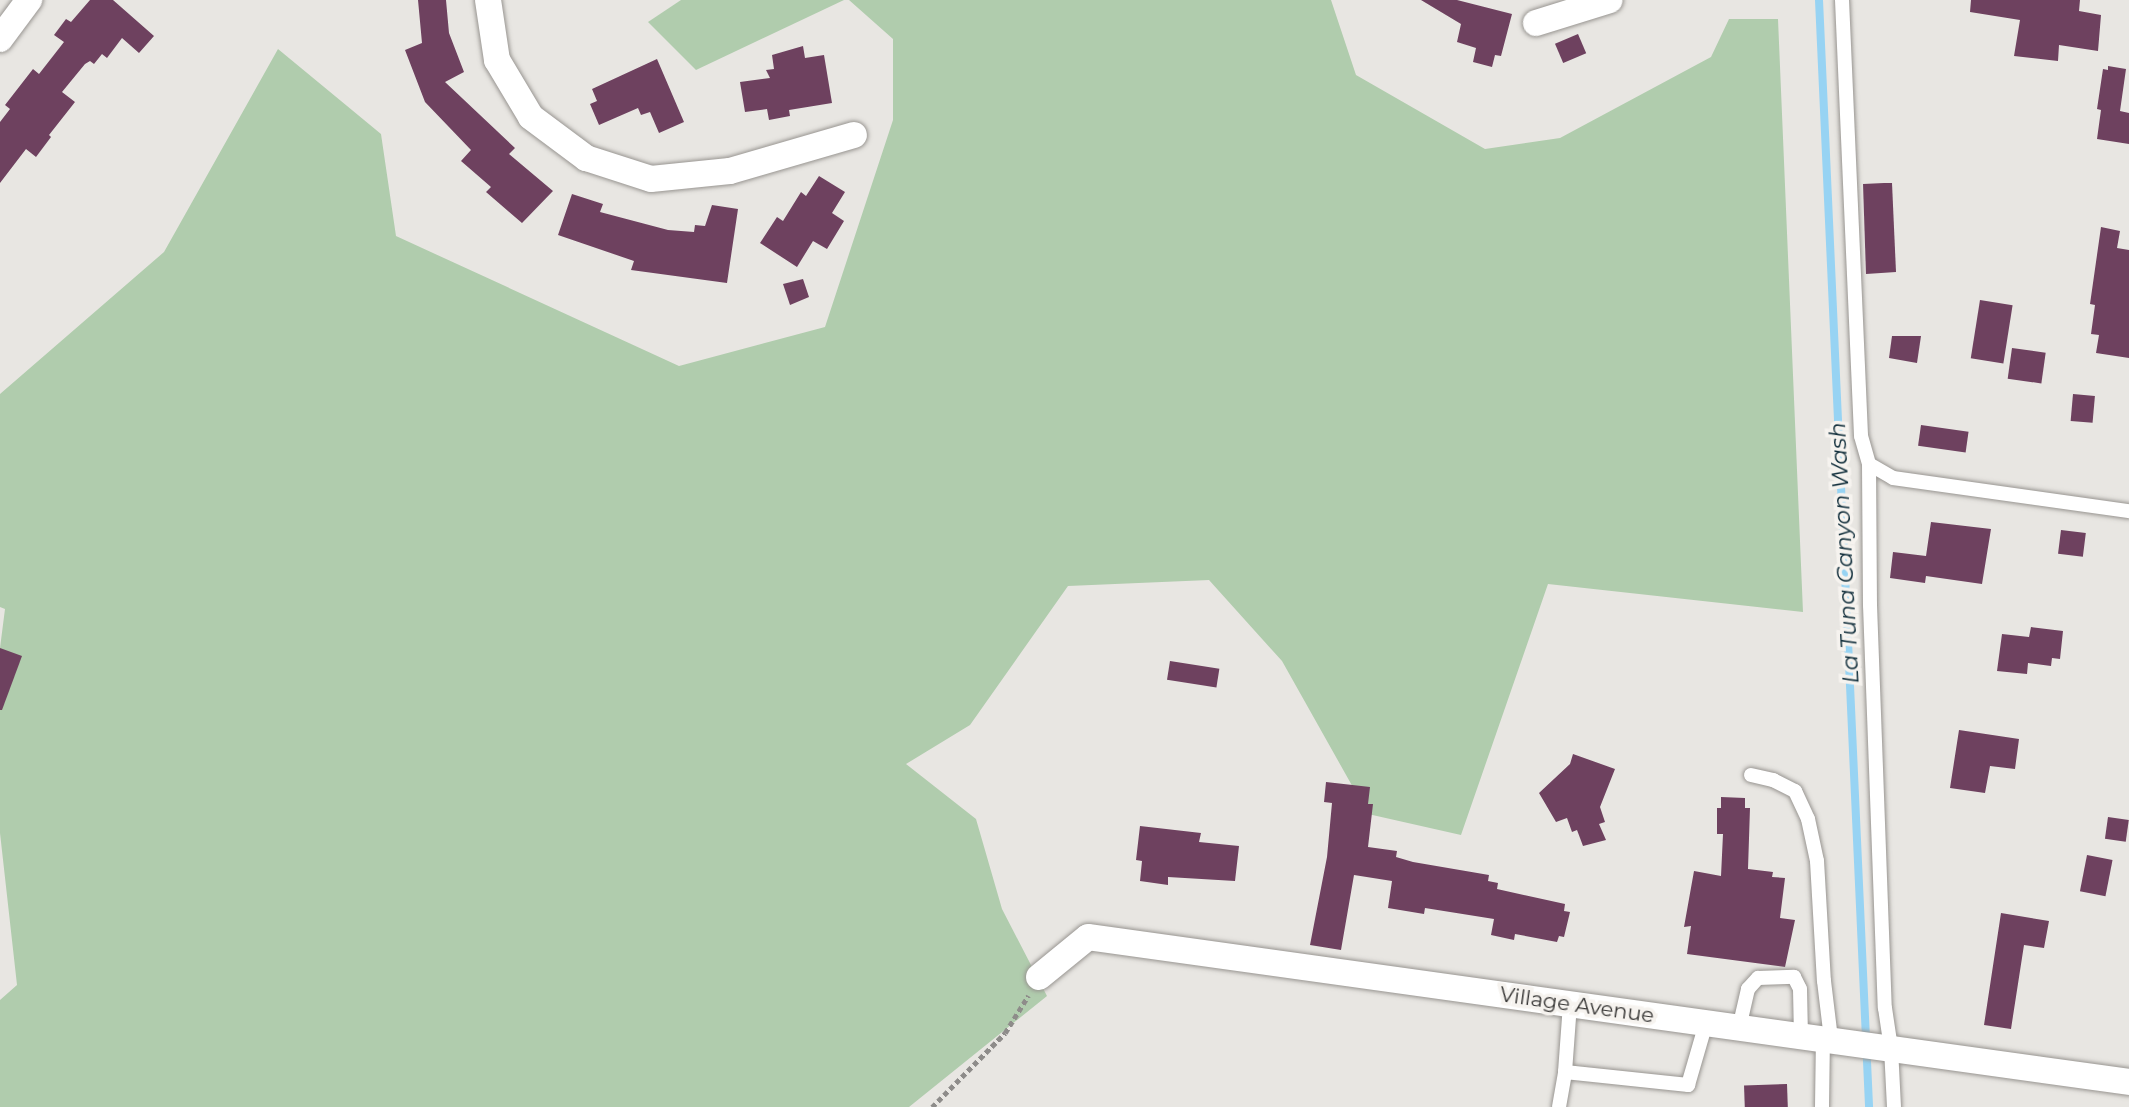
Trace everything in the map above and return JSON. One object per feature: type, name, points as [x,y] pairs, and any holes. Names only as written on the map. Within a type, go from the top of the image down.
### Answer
[{"type":"street","points":[[0,39],[29,0]]},
{"type":"street","points":[[488,0],[497,60],[531,117],[586,158],[651,179],[730,171],[854,135]]},
{"type":"street","points":[[1536,23],[1610,0]]},
{"type":"street","name":"Village Avenue","points":[[1039,977],[1088,937],[2129,1082]]},
{"type":"lane","points":[[1822,1107],[1847,1041],[1885,1008],[1870,605],[1869,464],[1861,436],[1842,0]]},
{"type":"lane","points":[[1869,464],[1894,478],[2129,511]]},
{"type":"lane","points":[[1751,775],[1773,780],[1795,791],[1808,820],[1817,861],[1823,968],[1847,1041]]},
{"type":"lane","points":[[1739,1028],[1748,989],[1758,978],[1794,977],[1800,989],[1847,1041],[1894,1107]]},
{"type":"lane","points":[[1559,1107],[1565,1072],[1570,1004]]},
{"type":"lane","points":[[1565,1072],[1688,1085],[1706,1023]]},
{"type":"path","points":[[932,1107],[1006,1033],[1039,977]]},
{"type":"green space","points":[[681,0],[844,0],[696,70],[648,22]]},
{"type":"green space","points":[[849,0],[1331,0],[1356,75],[1485,149],[1560,138],[1711,57],[1729,19],[1778,19],[1803,612],[1548,584],[1461,835],[1368,814],[1282,661],[1209,580],[1068,586],[970,725],[906,764],[976,819],[1002,909],[1047,996],[909,1107],[0,1107],[0,1000],[17,985],[0,833],[0,648],[5,609],[0,607],[0,394],[164,252],[278,49],[381,134],[396,236],[679,366],[825,327],[893,120],[893,39]]},
{"type":"building","points":[[90,0],[113,0],[154,36],[139,53],[122,38],[107,58],[102,54],[94,64],[90,61],[85,64],[62,92],[75,102],[49,135],[51,137],[36,157],[26,149],[0,183],[0,122],[10,109],[5,105],[33,69],[39,74],[64,42],[54,35],[66,19],[71,22]]},
{"type":"building","points":[[418,0],[446,0],[449,33],[464,72],[445,82],[515,148],[509,154],[553,191],[522,223],[486,192],[491,187],[461,161],[471,150],[425,102],[405,50],[422,43]]},
{"type":"building","points":[[1421,0],[1457,0],[1512,14],[1501,56],[1495,55],[1492,67],[1473,62],[1476,48],[1457,42],[1461,24]]},
{"type":"building","points":[[1971,0],[2080,0],[2079,11],[2101,15],[2098,51],[2059,45],[2058,61],[2014,56],[2020,20],[1970,12]]},
{"type":"building","points":[[1578,34],[1586,53],[1563,63],[1555,44]]},
{"type":"building","points":[[803,46],[805,58],[824,55],[832,103],[789,110],[790,116],[769,120],[767,109],[745,112],[740,82],[770,78],[766,70],[774,69],[772,55]]},
{"type":"building","points":[[657,59],[684,122],[659,133],[650,112],[641,115],[638,108],[599,125],[590,104],[597,101],[592,89]]},
{"type":"building","points":[[2108,66],[2126,69],[2120,111],[2129,113],[2129,144],[2097,139],[2101,110],[2097,109],[2103,69],[2108,70]]},
{"type":"building","points":[[819,176],[845,192],[832,213],[844,221],[827,249],[813,241],[797,267],[760,243],[777,217],[783,221],[801,192],[806,196]]},
{"type":"building","points":[[1892,183],[1896,272],[1866,274],[1863,184]]},
{"type":"building","points":[[572,194],[603,204],[600,212],[668,230],[694,232],[695,225],[705,226],[712,205],[738,209],[727,283],[631,270],[634,261],[558,235]]},
{"type":"building","points":[[2101,227],[2120,231],[2117,248],[2129,250],[2129,358],[2096,353],[2099,335],[2091,334],[2095,305],[2090,304]]},
{"type":"building","points":[[803,279],[809,297],[790,305],[783,284]]},
{"type":"building","points":[[1980,300],[2013,305],[2003,363],[1971,358]]},
{"type":"building","points":[[1892,336],[1921,336],[1917,363],[1889,358]]},
{"type":"building","points":[[2012,348],[2046,353],[2041,383],[2008,379]]},
{"type":"building","points":[[2073,394],[2095,396],[2093,423],[2071,421]]},
{"type":"building","points":[[1921,425],[1969,432],[1966,452],[1918,446]]},
{"type":"building","points":[[1931,522],[1991,529],[1982,584],[1926,576],[1925,583],[1890,578],[1893,552],[1926,556]]},
{"type":"building","points":[[2061,530],[2086,533],[2083,557],[2058,554]]},
{"type":"building","points":[[2031,627],[2063,631],[2060,659],[2052,658],[2051,666],[2028,663],[2027,674],[1997,671],[2002,634],[2029,637]]},
{"type":"building","points":[[0,648],[22,656],[2,710],[0,710]]},
{"type":"building","points":[[1170,661],[1219,669],[1216,688],[1167,680]]},
{"type":"building","points":[[1959,730],[2019,739],[2015,769],[1990,766],[1985,793],[1950,788]]},
{"type":"building","points":[[1573,754],[1615,769],[1600,807],[1605,822],[1599,824],[1606,840],[1583,846],[1577,830],[1572,832],[1567,818],[1556,822],[1539,793],[1570,764]]},
{"type":"building","points":[[1326,782],[1370,787],[1368,804],[1373,804],[1368,847],[1397,851],[1396,857],[1413,862],[1489,875],[1488,881],[1498,883],[1497,889],[1565,904],[1564,911],[1570,912],[1564,937],[1559,936],[1557,942],[1515,934],[1514,940],[1491,935],[1494,919],[1425,908],[1424,914],[1388,908],[1392,881],[1354,875],[1341,950],[1310,945],[1327,857],[1332,803],[1324,802]]},
{"type":"building","points":[[1721,797],[1745,798],[1745,808],[1750,808],[1748,869],[1773,872],[1772,877],[1785,878],[1780,918],[1795,920],[1785,967],[1687,954],[1691,926],[1684,927],[1694,871],[1721,876],[1723,834],[1717,834],[1717,808],[1721,808]]},
{"type":"building","points":[[2108,817],[2129,820],[2126,842],[2105,839]]},
{"type":"building","points":[[1140,826],[1201,833],[1199,842],[1239,846],[1235,881],[1168,877],[1168,885],[1140,881],[1142,861],[1136,860]]},
{"type":"building","points":[[2087,855],[2113,860],[2105,896],[2080,891]]},
{"type":"building","points":[[2001,913],[2049,921],[2044,948],[2024,945],[2011,1029],[1984,1025]]},
{"type":"building","points":[[1787,1084],[1788,1107],[1745,1107],[1744,1086]]},
{"type":"waterway","name":"La Tuna Canyon Wash","points":[[1819,0],[1869,1107]]}]
